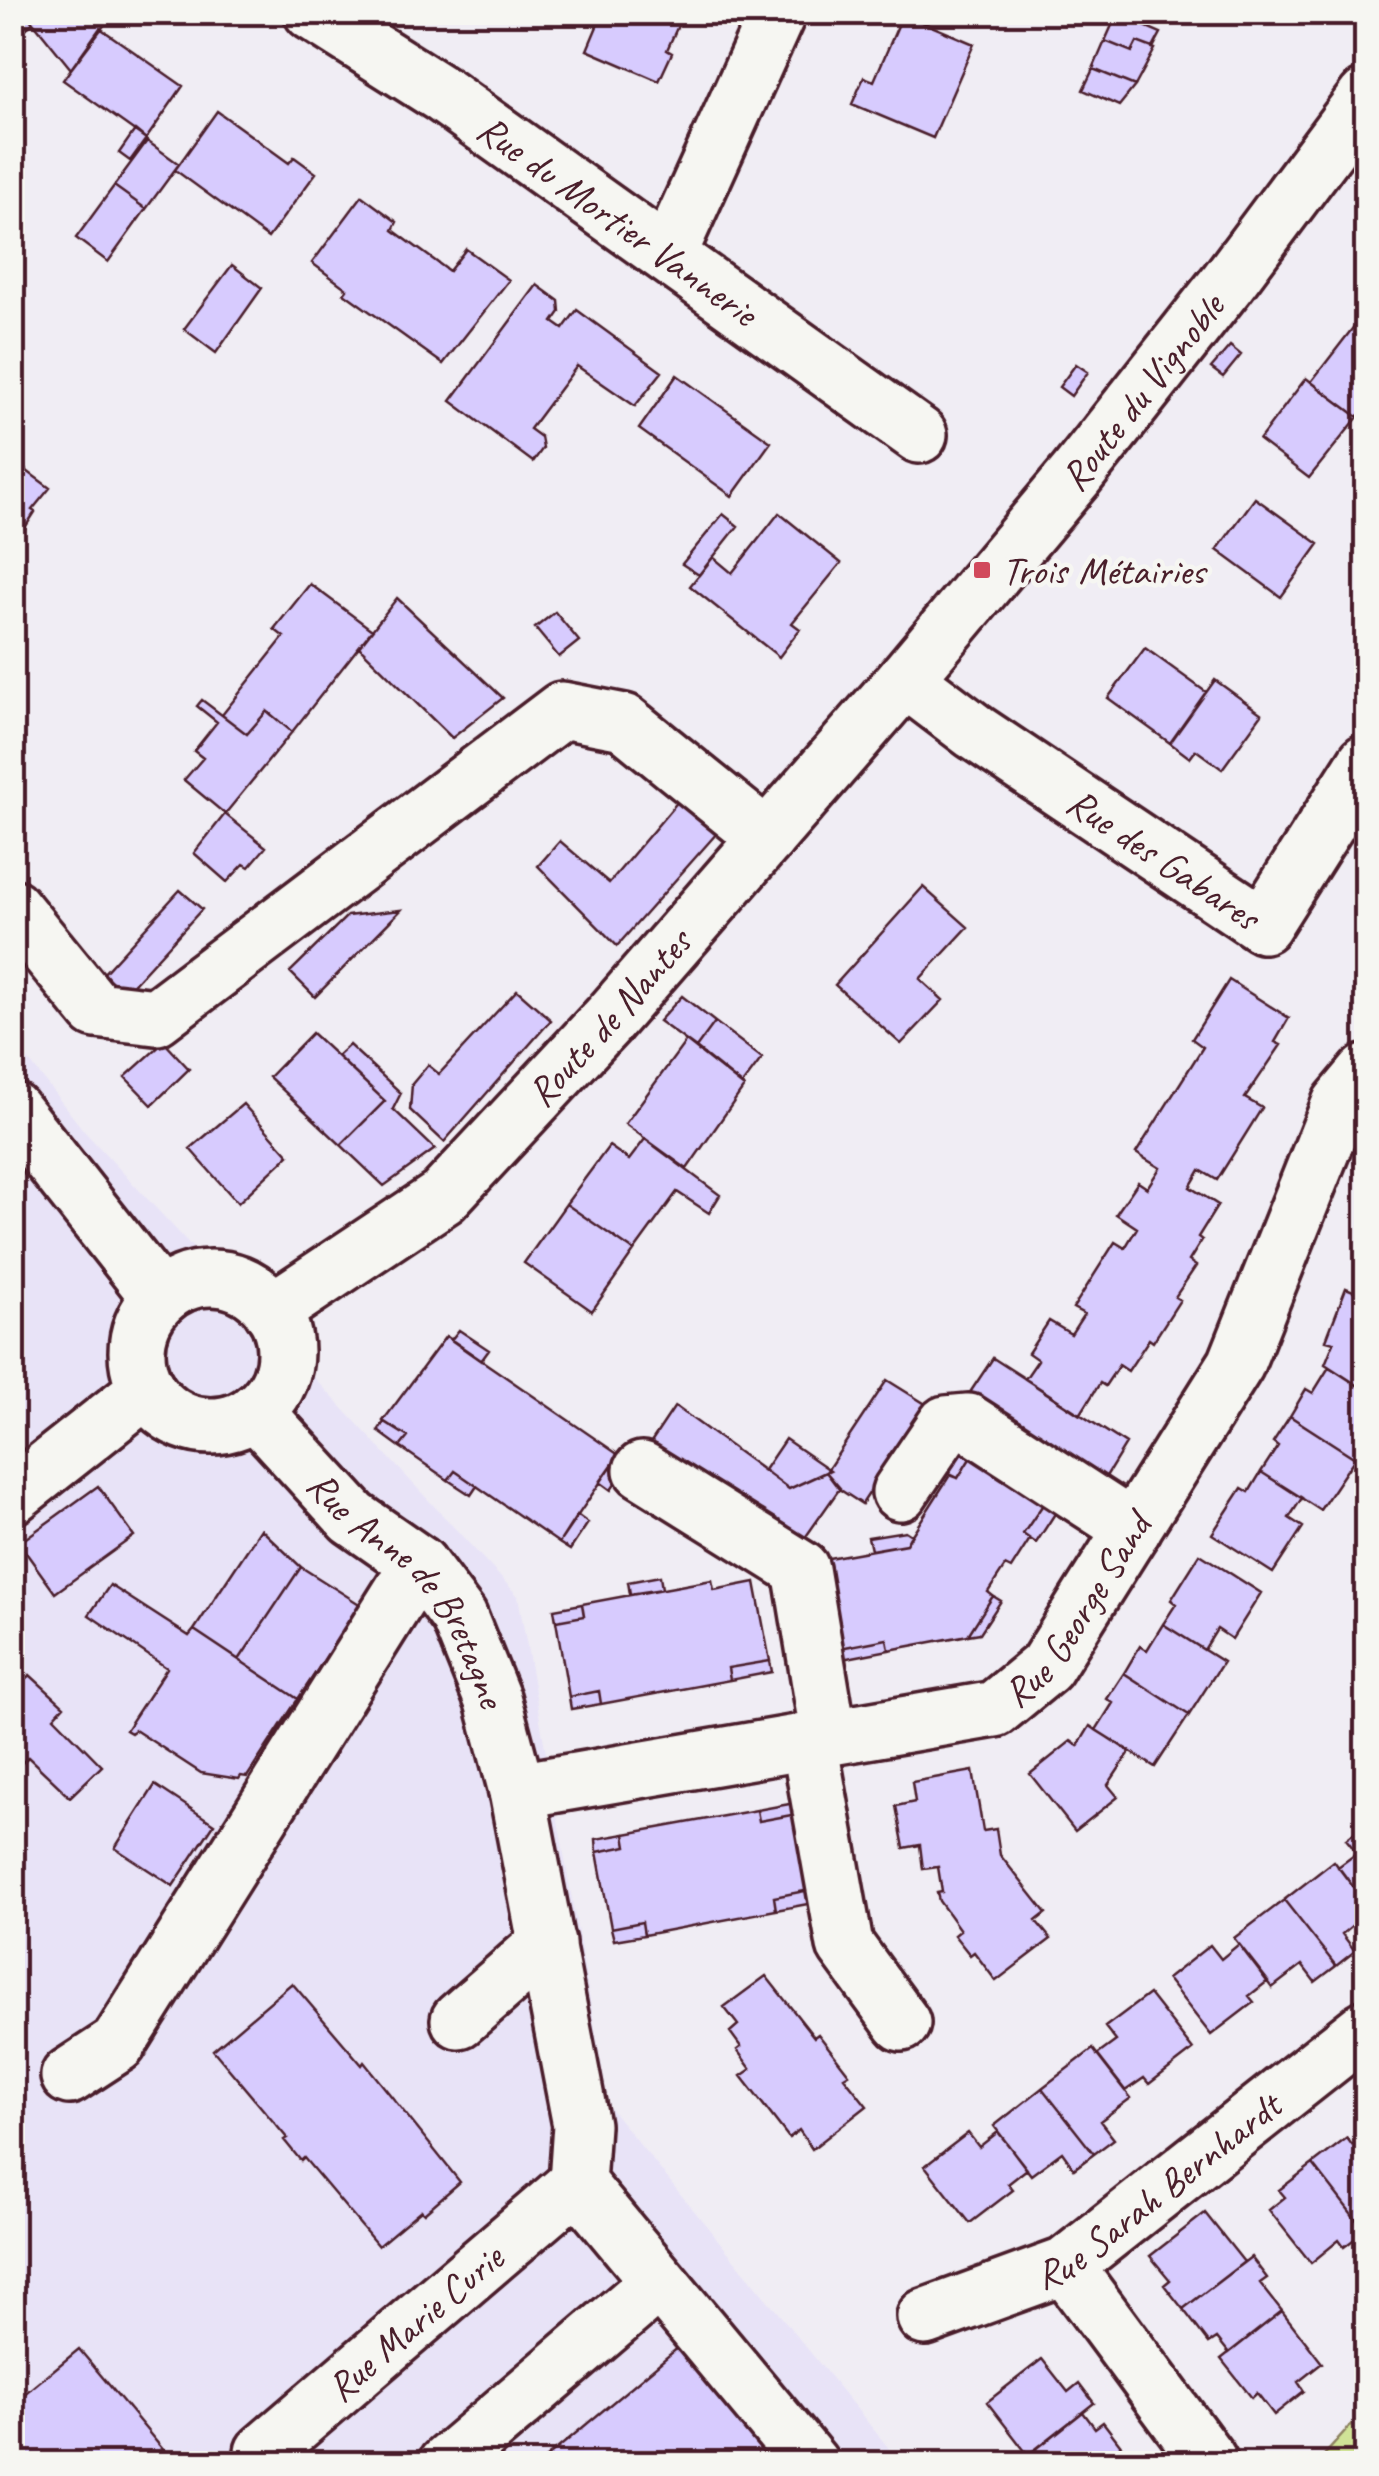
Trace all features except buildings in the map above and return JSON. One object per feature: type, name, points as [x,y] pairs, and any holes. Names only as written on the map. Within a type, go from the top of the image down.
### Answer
[{"type":"street","name":"Rue du Mortier Vannerie","points":[[312,12],[444,95],[919,436]]},
{"type":"street","points":[[668,255],[778,12]]},
{"type":"street","name":"Route du Vignoble","points":[[905,679],[1076,475],[1228,282],[1366,97]]},
{"type":"street","name":"Rue des Gabares","points":[[905,679],[975,732],[1263,925],[1366,762]]},
{"type":"street","name":"Route de Nantes","points":[[272,1311],[444,1196],[609,1019],[905,679]]},
{"type":"street","points":[[12,906],[96,1010],[156,1017],[562,710],[624,722],[767,838]]},
{"type":"street","name":"Rue George Sand","points":[[517,1792],[996,1710],[1046,1667],[1236,1364],[1340,1104],[1366,1073]]},
{"type":"street","points":[[12,1110],[160,1298]]},
{"type":"street","points":[[198,1279],[227,1280],[252,1291],[272,1311],[284,1346],[283,1365],[268,1398],[254,1411],[226,1424],[196,1424],[168,1412],[146,1389],[137,1348],[144,1321],[160,1298],[184,1283],[198,1279]]},
{"type":"street","points":[[12,1496],[146,1389]]},
{"type":"street","name":"Rue Anne de Bretagne","points":[[254,1411],[353,1518],[418,1564],[460,1617],[493,1701],[517,1792]]},
{"type":"street","points":[[900,1492],[946,1424],[968,1422],[1133,1528]]},
{"type":"street","points":[[642,1470],[801,1569],[845,1945],[902,2023]]},
{"type":"street","points":[[69,2076],[118,2044],[418,1564]]},
{"type":"street","points":[[517,1792],[581,2125],[577,2184],[811,2464]]},
{"type":"street","points":[[459,2020],[547,1942]]},
{"type":"street","name":"Rue Sarah Bernhardt","points":[[925,2317],[1065,2266],[1366,2028]]},
{"type":"street","name":"Rue Marie Curie","points":[[273,2464],[263,2452],[577,2184]]},
{"type":"street","points":[[1065,2266],[1209,2460]]},
{"type":"street","points":[[446,2464],[658,2283]]},
{"type":"shaded area","points":[[12,1039],[84,1131],[518,1596],[609,2107],[901,2463],[13,2463]]},
{"type":"green space","points":[[1366,2409],[1366,2463],[1317,2463]]},
{"type":"place","name":"Trois Métairies","points":[[982,570]]}]
